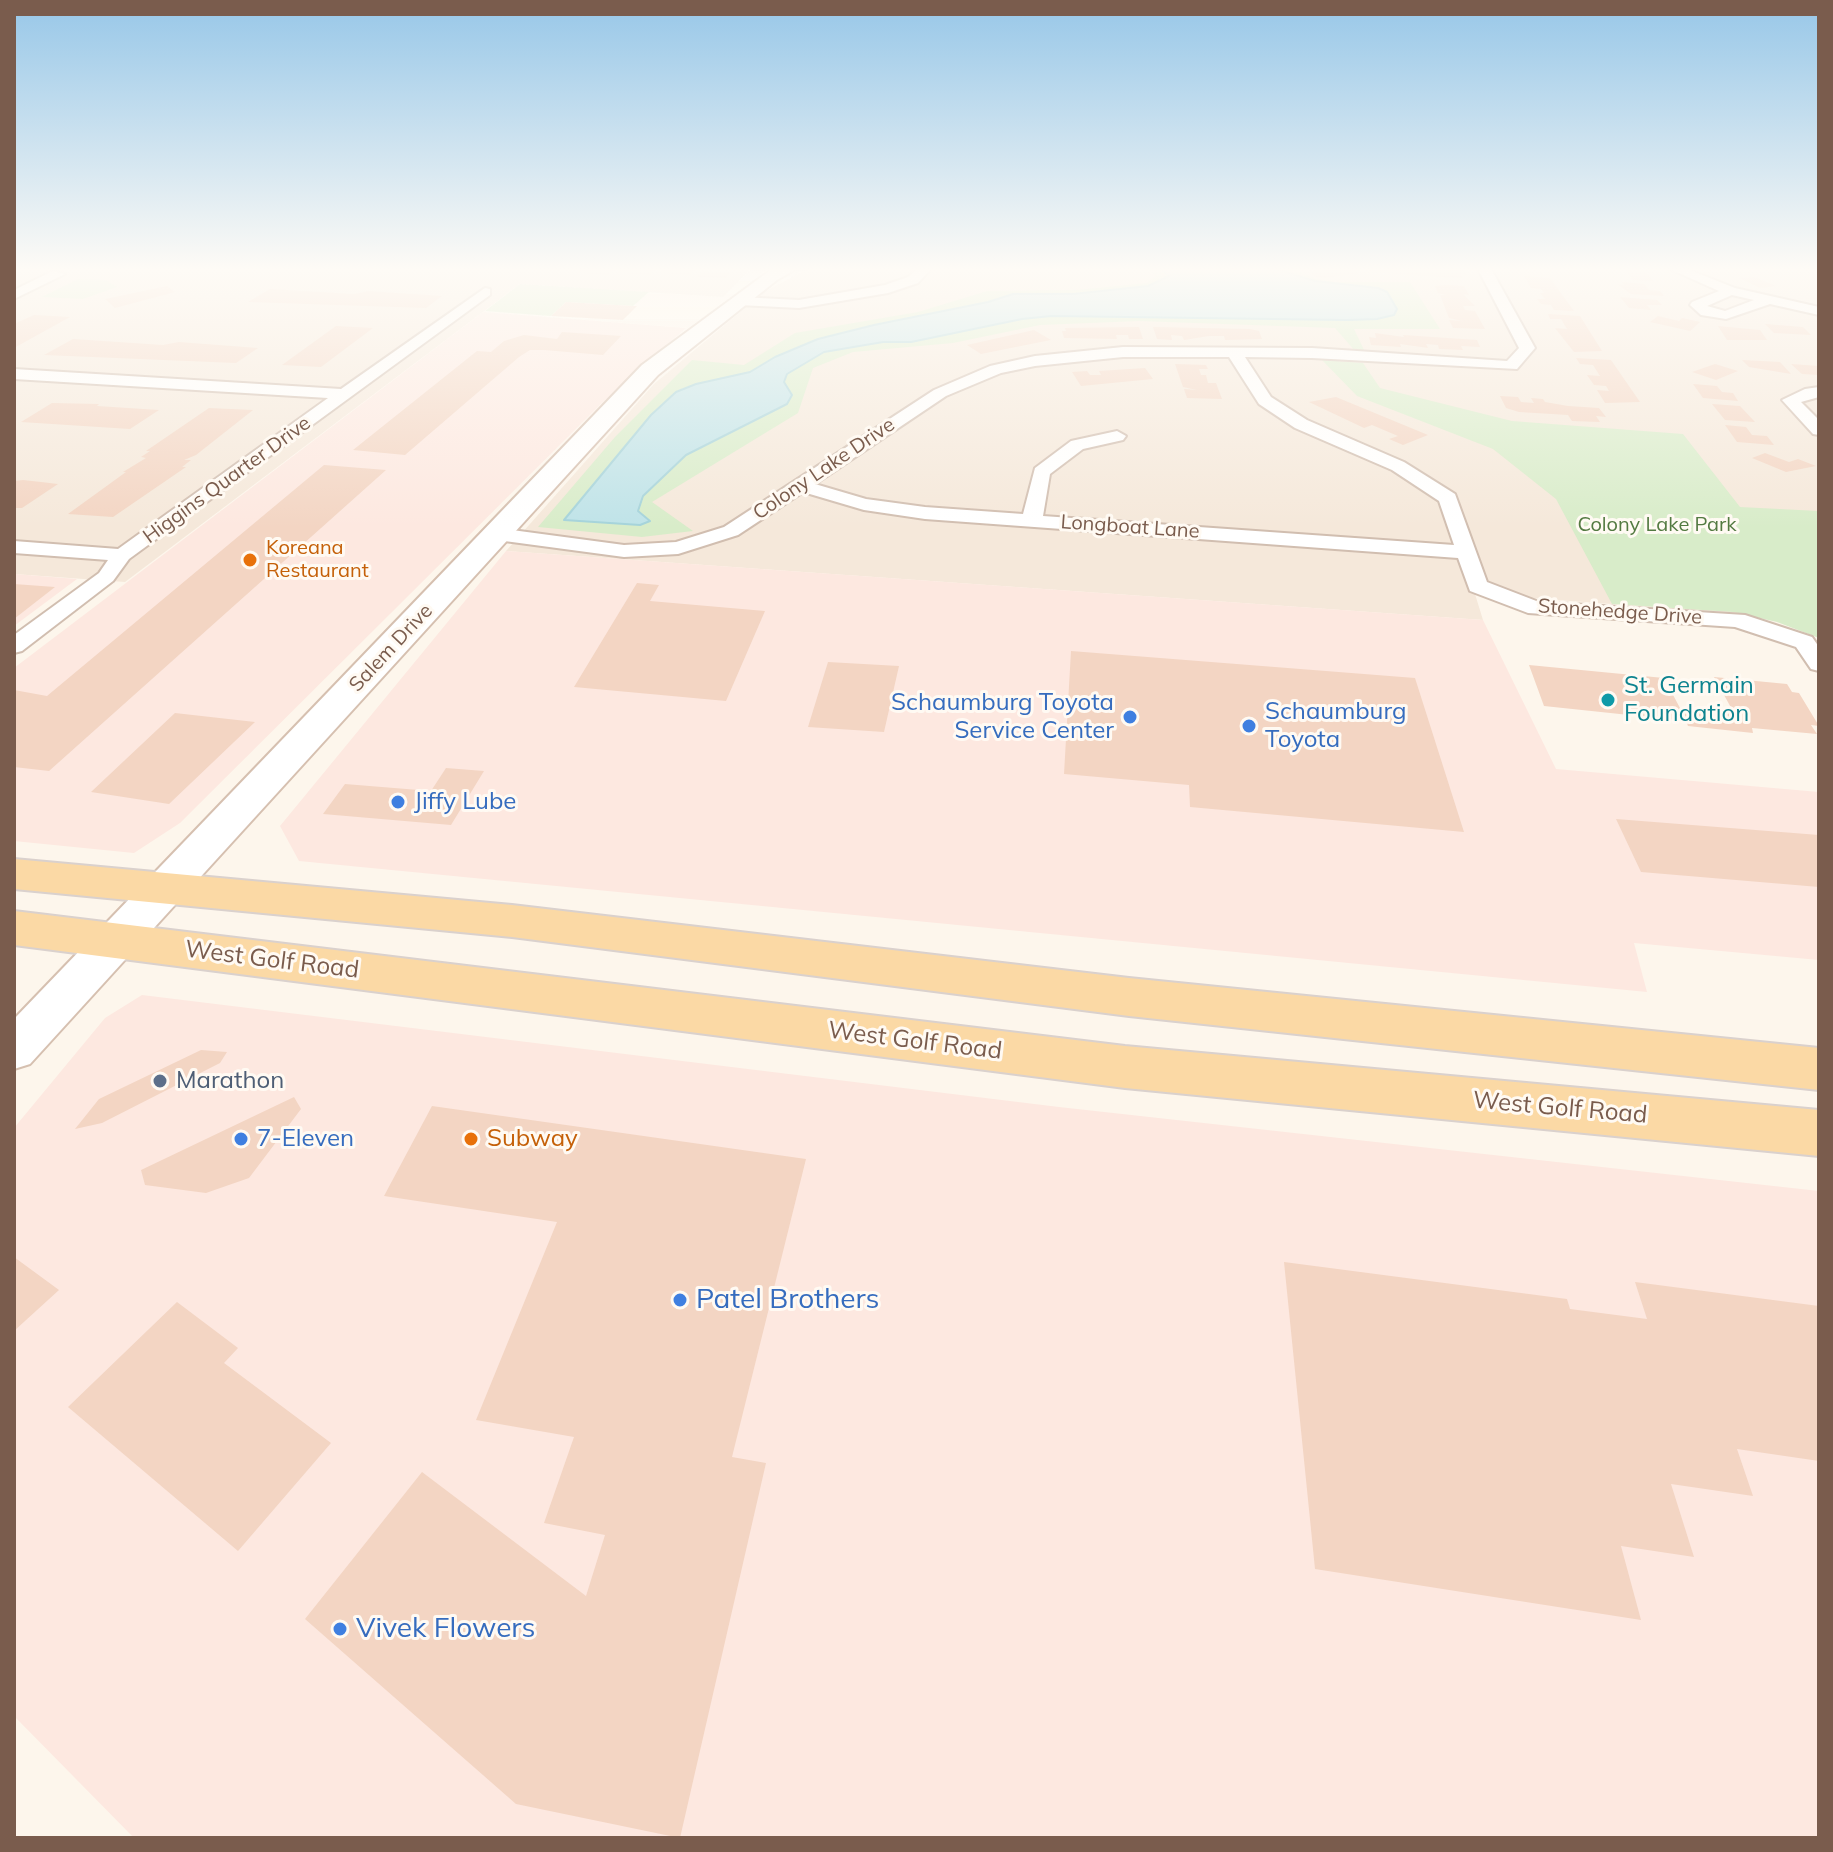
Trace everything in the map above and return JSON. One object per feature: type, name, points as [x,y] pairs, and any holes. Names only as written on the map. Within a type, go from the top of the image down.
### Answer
[{"type":"main road","points":[[14,874],[512,921],[1129,997],[1819,1069]]},
{"type":"main road","name":"West Golf Road","points":[[14,928],[1125,1067],[1819,1133]]},
{"type":"street","name":"Higgins Quarter Drive","points":[[14,646],[106,577],[122,555],[398,355]]},
{"type":"street","name":"Salem Drive","points":[[14,1050],[650,370],[669,355]]},
{"type":"street","name":"Colony Lake Drive","points":[[497,534],[624,551],[678,548],[731,531],[938,394],[996,369],[1089,355]]},
{"type":"street","name":"Stonehedge Drive","points":[[1236,355],[1265,400],[1289,416],[1398,466],[1448,498],[1478,586],[1536,608],[1737,620],[1804,642],[1819,664]]},
{"type":"street","name":"Colony Lake Drive","points":[[1349,355],[1511,366],[1520,355]]},
{"type":"street","points":[[14,374],[345,394]]},
{"type":"street","points":[[917,386],[938,394]]},
{"type":"street","points":[[1819,392],[1790,400],[1819,430]]},
{"type":"street","points":[[1032,520],[1041,472],[1077,445],[1117,436]]},
{"type":"street","name":"Longboat Lane","points":[[799,485],[864,504],[925,513],[1464,552]]},
{"type":"street","points":[[14,547],[122,555]]},
{"type":"shaded area","points":[[14,355],[425,355],[125,582],[14,574]]},
{"type":"shaded area","points":[[426,355],[655,355],[602,403],[180,823],[134,853],[14,841],[14,668]]},
{"type":"shaded area","points":[[688,355],[1819,355],[1819,622],[1816,619],[1475,594],[1483,620],[506,551],[654,384]]},
{"type":"shaded area","points":[[506,551],[1483,620],[1556,769],[1819,792],[1819,960],[1634,943],[1647,992],[299,861],[280,826]]},
{"type":"shaded area","points":[[14,574],[77,579],[14,626]]},
{"type":"shaded area","points":[[142,995],[1059,1107],[1819,1191],[1819,1838],[134,1838],[14,1716],[14,1128],[105,1018]]},
{"type":"green space","points":[[759,355],[844,355],[813,368],[798,413],[652,502],[693,531],[642,537],[538,527],[615,437],[692,360],[744,365]]},
{"type":"green space","name":"Colony Lake Park","points":[[1322,360],[1363,363],[1380,388],[1512,421],[1683,434],[1740,507],[1819,511],[1819,638],[1777,622],[1733,612],[1612,604],[1556,499],[1493,449],[1357,396]]},
{"type":"water","points":[[818,355],[787,374],[784,382],[792,395],[787,404],[686,455],[643,496],[638,511],[650,521],[640,525],[564,520],[651,415],[676,392],[696,384],[750,372],[775,357]]},
{"type":"building","points":[[54,355],[247,355],[236,363]]},
{"type":"building","points":[[295,355],[336,355],[321,367],[282,365]]},
{"type":"building","points":[[471,355],[521,355],[405,455],[353,450]]},
{"type":"building","points":[[1576,358],[1611,360],[1640,402],[1605,403],[1597,390],[1609,391],[1606,386],[1594,385],[1587,375],[1600,376],[1593,365],[1580,364]]},
{"type":"building","points":[[1742,360],[1780,362],[1791,374],[1749,367]]},
{"type":"building","points":[[1175,364],[1206,365],[1208,369],[1199,369],[1201,375],[1206,375],[1208,383],[1216,383],[1222,399],[1187,398],[1184,389],[1197,390],[1183,387]]},
{"type":"building","points":[[1715,364],[1738,371],[1716,380],[1692,372]]},
{"type":"building","points":[[1791,364],[1819,366],[1819,375],[1802,374]]},
{"type":"building","points":[[1145,368],[1153,379],[1081,386],[1072,372],[1087,371],[1090,375],[1101,375],[1099,371]]},
{"type":"building","points":[[1693,384],[1717,386],[1722,392],[1733,393],[1738,401],[1703,398]]},
{"type":"building","points":[[1500,396],[1518,397],[1521,402],[1534,403],[1531,398],[1568,406],[1599,408],[1606,417],[1596,416],[1600,422],[1572,421],[1568,415],[1519,412],[1506,408]]},
{"type":"building","points":[[1336,397],[1428,435],[1403,445],[1389,439],[1398,436],[1372,425],[1364,428],[1309,402]]},
{"type":"building","points":[[52,403],[159,410],[130,429],[21,422]]},
{"type":"building","points":[[1712,404],[1740,406],[1755,422],[1725,420]]},
{"type":"building","points":[[209,408],[253,410],[196,455],[184,460],[191,460],[182,467],[186,467],[113,517],[68,514],[146,458],[141,457],[150,451],[146,451]]},
{"type":"building","points":[[1725,425],[1746,427],[1752,435],[1767,436],[1774,445],[1737,442]]},
{"type":"building","points":[[1765,453],[1789,462],[1798,459],[1816,466],[1786,472],[1752,458]]},
{"type":"building","points":[[324,465],[386,470],[49,771],[14,767],[14,690],[47,696]]},
{"type":"building","points":[[14,481],[58,484],[22,508],[14,508]]},
{"type":"building","points":[[637,583],[659,585],[650,601],[765,611],[726,701],[574,687]]},
{"type":"building","points":[[14,584],[55,587],[14,619]]},
{"type":"building","name":"Schaumburg Toyota","points":[[1071,651],[1415,678],[1464,832],[1190,807],[1189,785],[1064,774]]},
{"type":"building","points":[[828,662],[899,666],[884,732],[808,727]]},
{"type":"building","name":"St. Germain Foundation","points":[[1529,665],[1664,678],[1680,708],[1734,713],[1714,677],[1787,684],[1792,692],[1799,693],[1819,726],[1811,725],[1817,734],[1752,728],[1753,733],[1688,726],[1686,721],[1544,706]]},
{"type":"building","points":[[175,713],[255,722],[169,804],[91,792]]},
{"type":"building","name":"Jiffy Lube","points":[[446,768],[484,771],[451,825],[323,814],[345,784],[431,791]]},
{"type":"building","points":[[1616,819],[1819,835],[1819,887],[1641,872]]},
{"type":"building","name":"Marathon","points":[[201,1050],[227,1052],[220,1063],[102,1123],[75,1129],[99,1099]]},
{"type":"building","name":"7-Eleven","points":[[294,1097],[301,1109],[249,1178],[206,1193],[145,1185],[141,1170]]},
{"type":"building","points":[[432,1106],[806,1159],[732,1457],[766,1463],[680,1838],[516,1804],[305,1619],[422,1472],[586,1596],[605,1535],[544,1523],[574,1437],[476,1420],[557,1222],[384,1196]]},
{"type":"building","points":[[14,1257],[59,1290],[14,1331]]},
{"type":"building","points":[[1284,1262],[1567,1299],[1570,1309],[1647,1319],[1635,1282],[1819,1306],[1819,1461],[1737,1449],[1753,1496],[1671,1484],[1694,1557],[1621,1546],[1641,1620],[1315,1569]]},
{"type":"building","points":[[177,1302],[238,1348],[224,1363],[331,1443],[238,1551],[68,1407]]},
{"type":"place","name":"Koreana Restaurant","points":[[250,560]]},
{"type":"place","name":"St. Germain Foundation","points":[[1608,700]]},
{"type":"place","name":"Schaumburg Toyota Service Center","points":[[1130,717]]},
{"type":"place","name":"Schaumburg Toyota","points":[[1249,726]]},
{"type":"place","name":"Jiffy Lube","points":[[398,802]]},
{"type":"place","name":"Marathon","points":[[160,1081]]},
{"type":"place","name":"7-Eleven","points":[[241,1139]]},
{"type":"place","name":"Subway","points":[[471,1139]]},
{"type":"place","name":"Patel Brothers","points":[[680,1300]]},
{"type":"place","name":"Vivek Flowers","points":[[340,1629]]}]
